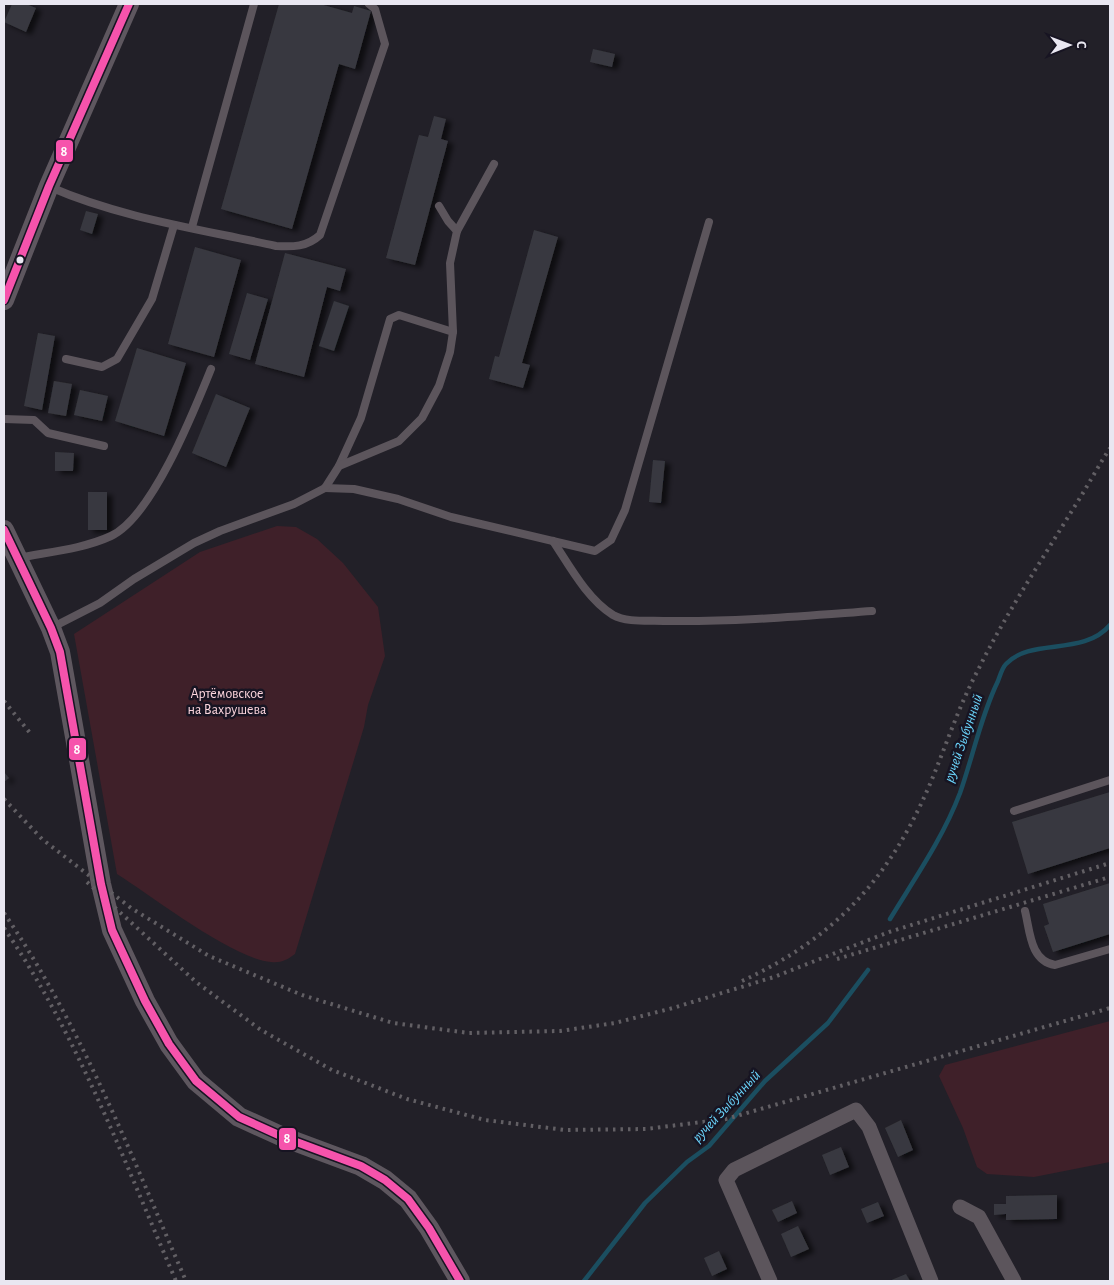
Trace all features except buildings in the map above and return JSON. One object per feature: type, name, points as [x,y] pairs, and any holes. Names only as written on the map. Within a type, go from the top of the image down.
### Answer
[{"type":"main road","points":[[4,300],[49,186],[129,4]]},
{"type":"main road","points":[[4,530],[51,628],[64,670],[101,884],[112,930],[145,1001],[169,1044],[196,1080],[239,1116],[283,1138],[361,1166],[385,1180],[408,1199],[429,1228],[460,1281]]},
{"type":"street","points":[[770,1281],[729,1191],[726,1180],[734,1170],[856,1110],[869,1127],[931,1281]]},
{"type":"street","points":[[960,1206],[979,1217],[1014,1281]]},
{"type":"lane","points":[[192,227],[254,4]]},
{"type":"lane","points":[[49,186],[85,202],[174,225],[192,227],[276,246],[291,247],[311,243],[320,235],[385,44],[375,10],[369,4]]},
{"type":"lane","points":[[339,466],[398,441],[422,418],[439,386],[450,352],[453,332],[450,264],[457,231],[494,164]]},
{"type":"lane","points":[[439,206],[448,222],[457,231]]},
{"type":"lane","points":[[51,628],[100,603],[134,579],[194,543],[220,531],[294,504],[325,488],[354,489],[398,499],[451,518],[595,551],[611,540],[625,510],[709,222]]},
{"type":"lane","points":[[66,359],[102,367],[117,359],[152,299],[174,225]]},
{"type":"lane","points":[[325,488],[339,466],[361,418],[390,320],[399,316],[453,332]]},
{"type":"lane","points":[[16,558],[93,542],[111,536],[124,527],[156,485],[186,432],[211,369]]},
{"type":"lane","points":[[4,419],[34,420],[48,434],[104,446]]},
{"type":"lane","points":[[553,541],[574,573],[596,600],[614,615],[633,620],[728,622],[872,611]]},
{"type":"lane","points":[[1014,811],[1110,780]]},
{"type":"lane","points":[[1025,911],[1035,952],[1046,964],[1055,965],[1110,949]]},
{"type":"green space","name":"Артёмовское на Вахрушева","points":[[277,526],[296,527],[317,539],[343,563],[378,607],[385,656],[368,705],[364,727],[295,954],[284,961],[271,962],[255,958],[215,939],[117,874],[74,634],[200,552]]},
{"type":"green space","points":[[1110,1021],[1110,1162],[1034,1177],[987,1174],[977,1167],[963,1128],[939,1076],[945,1065]]},
{"type":"waterway","name":"ручей Зыбунный","points":[[890,919],[928,857],[953,810],[965,779],[987,708],[1006,664],[1017,656],[1029,651],[1086,641],[1099,635],[1110,625]]},
{"type":"waterway","name":"ручей Зыбунный","points":[[584,1281],[645,1203],[687,1162],[709,1146],[765,1081],[828,1023],[868,970]]},
{"type":"railway","points":[[742,981],[775,964],[832,925],[856,902],[897,848],[930,784],[964,699],[999,630],[1110,448]]},
{"type":"railway","points":[[4,701],[30,733]]},
{"type":"railway","points":[[4,799],[42,839],[131,908],[209,956],[302,995],[393,1023],[469,1033],[560,1031],[615,1023],[673,1008],[774,977],[889,932],[1110,863]]},
{"type":"railway","points":[[837,959],[1110,877]]},
{"type":"railway","points":[[87,882],[196,982],[261,1030],[332,1070],[407,1099],[485,1120],[565,1130],[646,1129],[726,1119],[1110,1008]]},
{"type":"railway","points":[[4,913],[32,956],[81,1046],[125,1139],[186,1281]]},
{"type":"railway","points":[[4,928],[31,969],[77,1056],[118,1145],[176,1281]]},
{"type":"transit line","name":"8","points":[[4,300],[49,186],[129,4]]},
{"type":"transit line","name":"8","points":[[4,530],[51,628],[60,652],[101,884],[112,930],[145,1001],[169,1044],[196,1081],[239,1117],[283,1137],[361,1166],[385,1180],[408,1199],[429,1228],[460,1281]]}]
